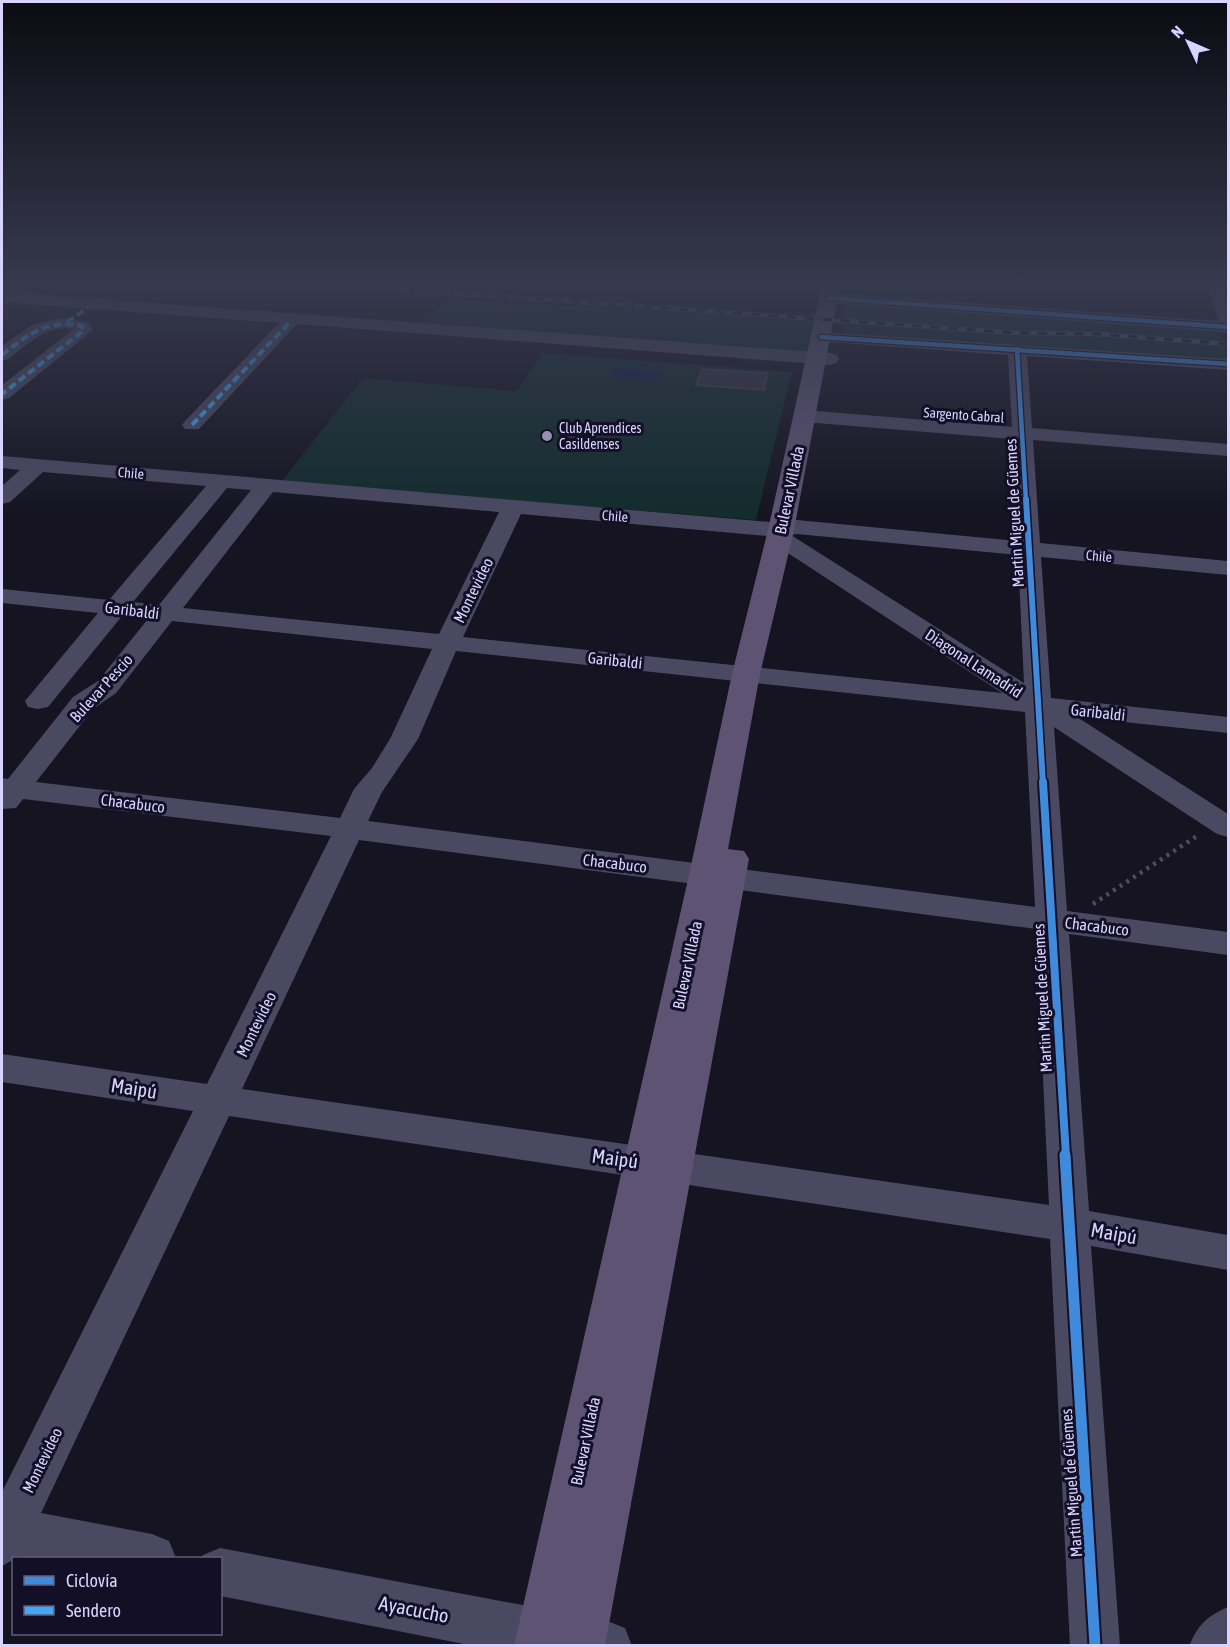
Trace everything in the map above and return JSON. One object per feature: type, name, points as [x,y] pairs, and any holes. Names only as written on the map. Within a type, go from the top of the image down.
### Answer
[{"type":"main road","name":"Bulevar Villada","points":[[569,1642],[658,1164],[822,362]]},
{"type":"street","points":[[2,394],[43,362]]},
{"type":"street","points":[[192,425],[252,362]]},
{"type":"street","name":"Martin Miguel de Güemes","points":[[1018,362],[1039,705],[1060,921],[1068,1225],[1095,1646]]},
{"type":"street","points":[[1198,362],[1228,364]]},
{"type":"street","name":"Sargento Cabral","points":[[811,417],[1228,450]]},
{"type":"street","name":"Chile","points":[[2,462],[513,507],[788,535],[1030,549],[1228,568]]},
{"type":"street","points":[[2,497],[38,465]]},
{"type":"street","points":[[38,701],[222,481]]},
{"type":"street","name":"Bulevar Pescio","points":[[7,794],[83,703],[107,687],[267,485]]},
{"type":"street","name":"Montevideo","points":[[4,1534],[219,1101],[369,789],[385,773],[409,727],[513,507]]},
{"type":"street","name":"Diagonal Lamadrid","points":[[788,535],[1039,705],[1224,824]]},
{"type":"street","name":"Garibaldi","points":[[2,596],[1228,725]]},
{"type":"street","name":"Chacabuco","points":[[7,794],[351,829],[1228,943]]},
{"type":"street","name":"Maipú","points":[[2,1068],[1068,1225],[1228,1252]]},
{"type":"street","points":[[4,1534],[146,1557]]},
{"type":"street","name":"Ayacucho","points":[[222,1572],[569,1642]]},
{"type":"street","points":[[1214,1646],[1228,1632]]},
{"type":"path","points":[[1060,921],[1224,824]]},
{"type":"green space","name":"Club Aprendices Casildenses","points":[[537,362],[659,362],[792,372],[756,520],[281,482],[363,378],[517,391]]},
{"type":"water","points":[[616,368],[662,372],[658,381],[610,378]]},
{"type":"building","points":[[702,369],[768,373],[764,390],[696,385]]},
{"type":"marked path","points":[[2,394],[43,362]]},
{"type":"marked path","points":[[192,425],[252,362]]},
{"type":"cycle path","points":[[1018,362],[1095,1646]]},
{"type":"cycle path","points":[[1196,362],[1228,364]]},
{"type":"place","name":"Club Aprendices Casildenses","points":[[547,436]]}]
